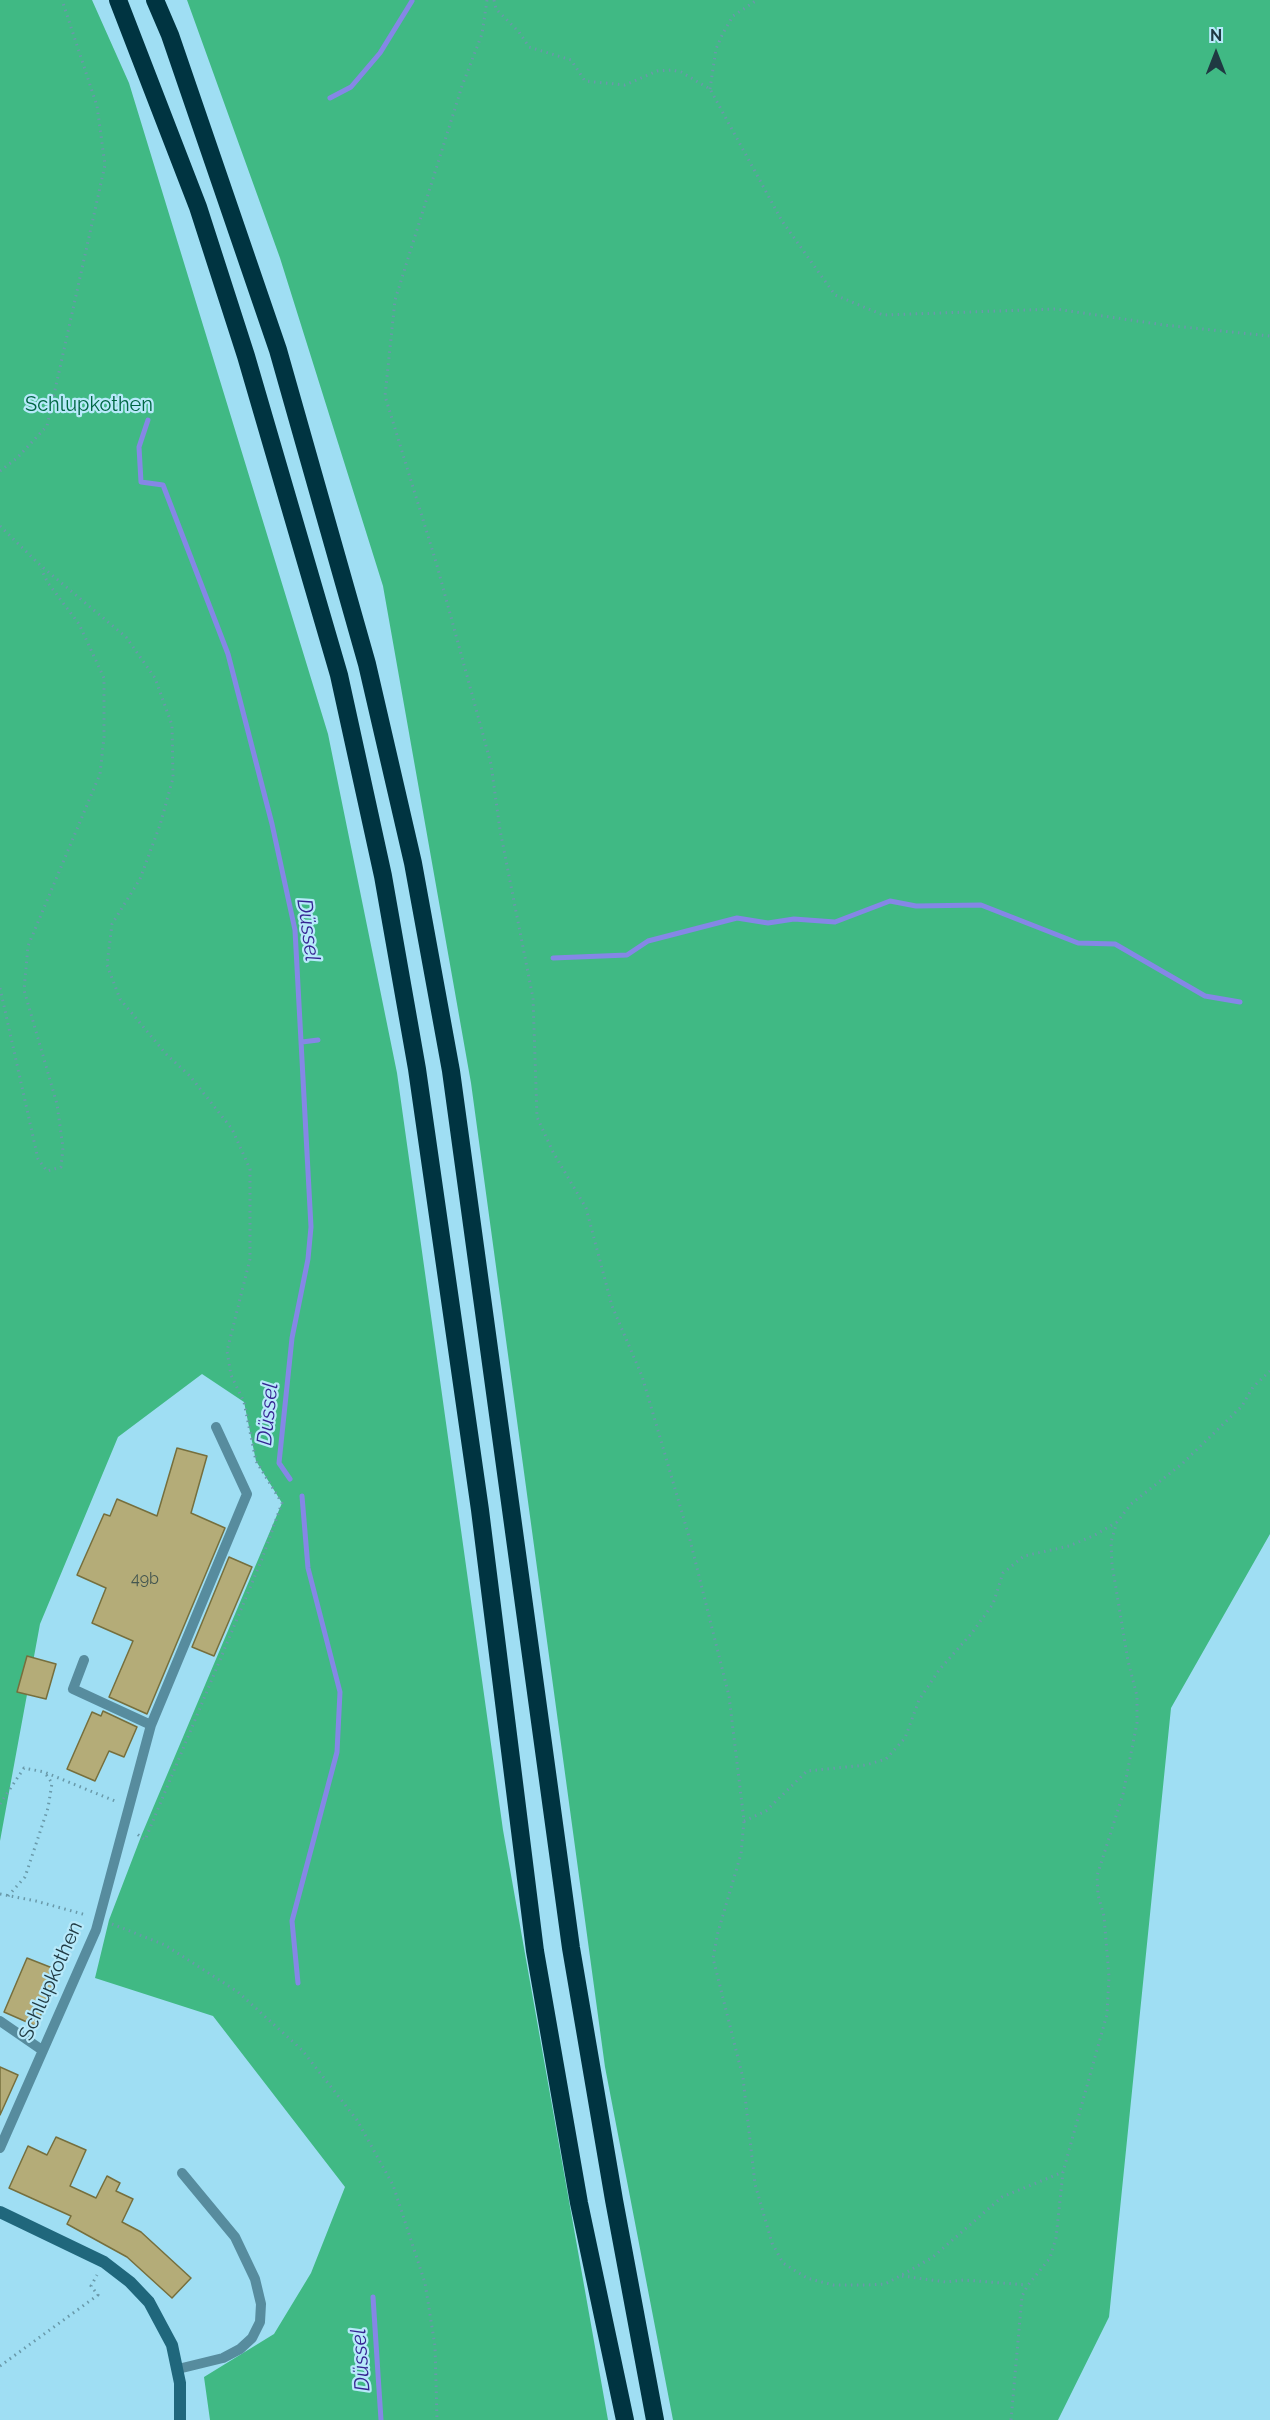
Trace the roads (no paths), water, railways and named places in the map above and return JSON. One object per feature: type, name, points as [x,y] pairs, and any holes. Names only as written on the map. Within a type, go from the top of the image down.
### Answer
[{"type":"highway","points":[[118,0],[198,207],[246,356],[339,675],[383,876],[417,1069],[480,1510],[535,1951],[579,2203],[625,2420]]},
{"type":"highway","points":[[155,0],[178,58],[278,350],[367,664],[413,863],[452,1071],[572,1948],[614,2200],[655,2420]]},
{"type":"main road","points":[[0,2211],[104,2262],[130,2282],[149,2302],[168,2333],[178,2369],[180,2420]]},
{"type":"lane","name":"Schlupkothen","points":[[0,2148],[96,1930],[152,1725],[247,1494],[216,1427]]},
{"type":"lane","points":[[84,1660],[73,1689],[152,1725]]},
{"type":"lane","points":[[0,2021],[42,2050]]},
{"type":"lane","points":[[178,2369],[223,2358],[240,2349],[252,2338],[260,2322],[261,2304],[255,2279],[235,2237],[182,2173]]},
{"type":"waterway","name":"Düssel","points":[[330,98],[351,87],[380,53],[412,1]]},
{"type":"waterway","name":"Düssel","points":[[148,420],[139,447],[141,482],[163,485],[228,654],[272,824],[295,930],[311,1227],[308,1259],[292,1338],[279,1463],[290,1479]]},
{"type":"waterway","points":[[553,958],[627,955],[648,941],[737,918],[768,923],[794,919],[835,922],[890,901],[916,906],[981,905],[1078,943],[1115,944],[1205,996],[1240,1002]]},
{"type":"waterway","points":[[302,1042],[318,1040]]},
{"type":"waterway","name":"Düssel","points":[[298,1983],[292,1921],[337,1752],[340,1692],[308,1568],[302,1496]]},
{"type":"waterway","name":"Düssel","points":[[373,2297],[381,2420]]}]
